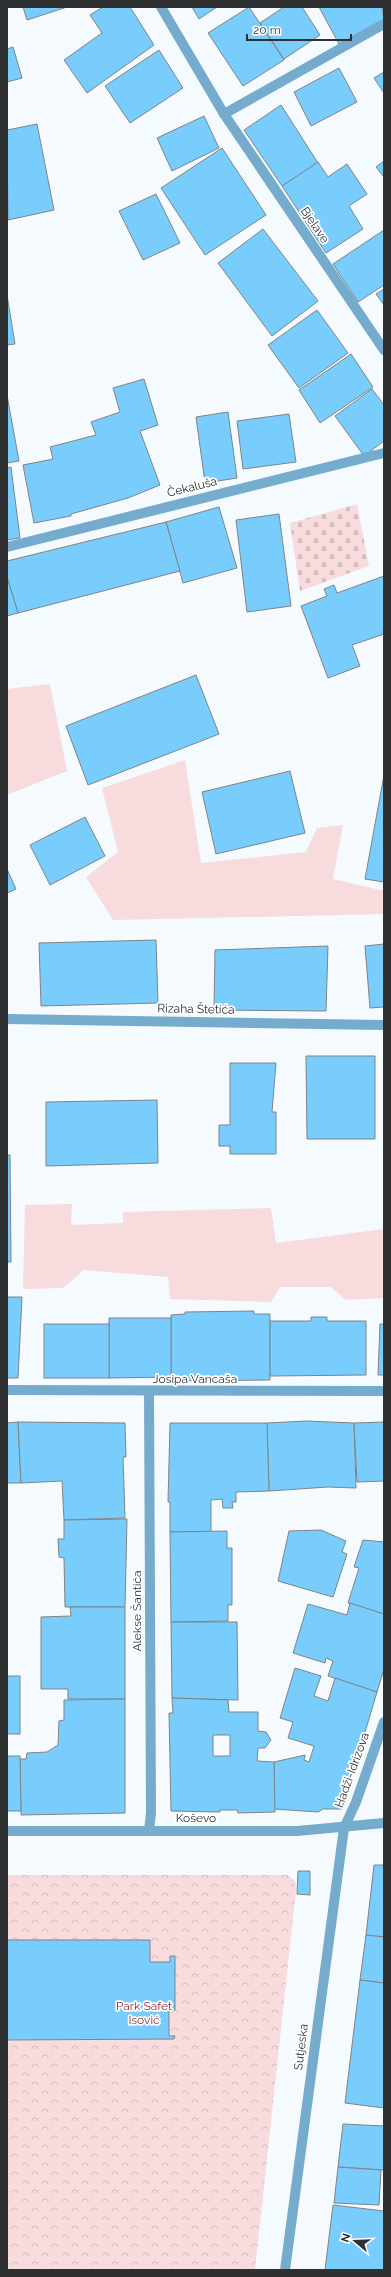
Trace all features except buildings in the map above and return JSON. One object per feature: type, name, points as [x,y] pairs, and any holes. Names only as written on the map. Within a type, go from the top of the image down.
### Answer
[{"type":"street","name":"Bjelave","points":[[161,7],[224,114],[384,350]]},
{"type":"street","points":[[224,114],[384,24]]},
{"type":"street","name":"Čekaluša","points":[[7,547],[384,453]]},
{"type":"street","name":"Rizaha Štetića","points":[[7,1019],[384,1025]]},
{"type":"street","name":"Josipa Vancaša","points":[[7,1390],[149,1392],[384,1391]]},
{"type":"street","name":"Alekse Šantića","points":[[149,1392],[151,1805],[149,1830]]},
{"type":"street","name":"Hadži-Idrizova","points":[[344,1828],[356,1802],[384,1722]]},
{"type":"street","name":"Koševo","points":[[7,1832],[149,1830],[297,1831],[384,1824]]},
{"type":"street","name":"Sutjeska","points":[[285,2270],[344,1828]]},
{"type":"green space","points":[[357,504],[369,566],[300,591],[290,523]]},
{"type":"green space","points":[[50,684],[67,771],[7,795],[7,689]]},
{"type":"green space","points":[[185,760],[201,863],[306,852],[317,828],[343,825],[333,879],[384,891],[384,914],[113,920],[86,877],[118,852],[102,788]]},
{"type":"green space","points":[[72,1204],[71,1225],[123,1223],[123,1212],[271,1208],[276,1243],[384,1229],[384,1298],[346,1300],[331,1287],[280,1287],[271,1302],[170,1299],[168,1277],[84,1270],[63,1288],[23,1289],[25,1205]]},
{"type":"green space","name":"Park Safet Isović","points":[[7,1875],[288,1875],[295,1881],[296,1890],[255,2270],[7,2270]]}]
